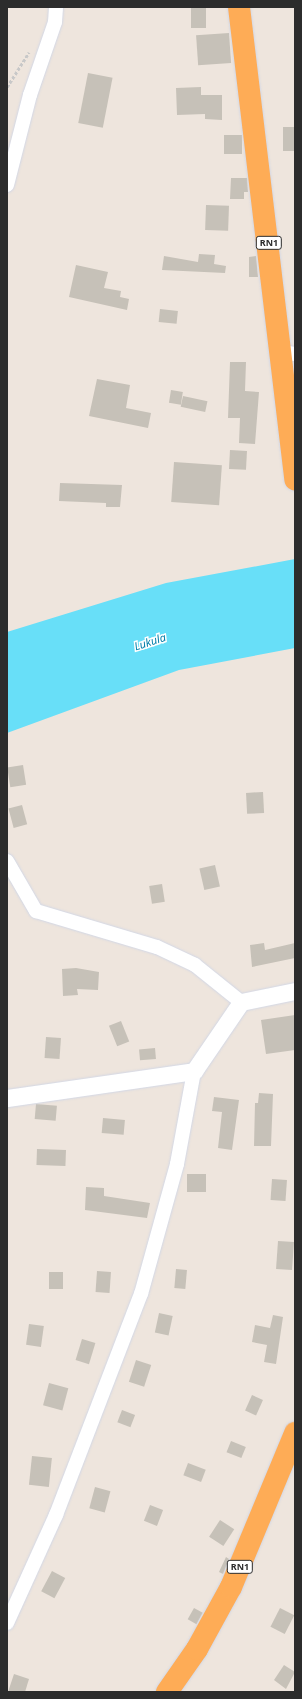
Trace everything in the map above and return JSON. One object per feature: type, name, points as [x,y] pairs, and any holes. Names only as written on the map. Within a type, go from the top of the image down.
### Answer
[{"type":"highway","name":"RN1","points":[[239,7],[288,353],[295,480]]},
{"type":"highway","name":"RN1","points":[[167,1692],[197,1648],[231,1587],[295,1433]]},
{"type":"street","points":[[7,185],[30,95],[55,22],[56,7]]},
{"type":"street","points":[[7,861],[36,911],[157,946],[195,965],[241,1002]]},
{"type":"street","points":[[7,1623],[56,1515],[141,1294],[176,1164],[194,1071],[241,1002],[295,991]]},
{"type":"street","points":[[7,1098],[194,1071]]},
{"type":"water","name":"Lukula","points":[[295,559],[295,648],[179,670],[7,733],[7,632],[166,583]]},
{"type":"building","points":[[191,7],[206,7],[206,28],[191,28]]},
{"type":"building","points":[[229,33],[231,63],[198,65],[196,35]]},
{"type":"building","points":[[88,73],[113,78],[103,128],[78,123]]},
{"type":"building","points":[[201,87],[201,95],[222,95],[222,120],[205,119],[205,114],[177,115],[176,88]]},
{"type":"building","points":[[283,127],[295,127],[295,151],[283,151]]},
{"type":"building","points":[[224,135],[242,135],[242,154],[224,154]]},
{"type":"building","points":[[231,178],[247,178],[248,192],[244,192],[244,199],[230,199]]},
{"type":"building","points":[[206,205],[229,206],[228,231],[205,230]]},
{"type":"building","points":[[199,254],[215,255],[214,264],[226,266],[225,273],[162,270],[164,256],[198,262]]},
{"type":"building","points":[[256,256],[258,277],[249,277],[249,257]]},
{"type":"building","points":[[76,265],[108,272],[104,288],[121,291],[120,297],[129,299],[127,310],[69,297]]},
{"type":"building","points":[[160,309],[178,311],[177,324],[159,322]]},
{"type":"building","points":[[230,362],[246,362],[245,391],[259,392],[255,444],[239,443],[240,418],[228,418]]},
{"type":"building","points":[[97,379],[130,385],[126,408],[151,413],[148,428],[89,416]]},
{"type":"building","points":[[171,390],[183,392],[181,405],[169,403]]},
{"type":"building","points":[[183,396],[207,401],[205,412],[181,407]]},
{"type":"building","points":[[230,450],[247,451],[246,470],[229,469]]},
{"type":"building","points":[[174,462],[222,465],[219,505],[171,502]]},
{"type":"building","points":[[60,483],[122,485],[120,507],[106,507],[106,503],[59,501]]},
{"type":"building","points":[[23,765],[26,785],[10,787],[7,768]]},
{"type":"building","points":[[263,792],[264,813],[247,814],[246,793]]},
{"type":"building","points":[[22,805],[27,824],[14,828],[8,809]]},
{"type":"building","points":[[215,865],[220,886],[204,890],[199,869]]},
{"type":"building","points":[[162,884],[165,902],[152,904],[149,886]]},
{"type":"building","points":[[264,943],[265,950],[295,943],[295,958],[252,967],[250,945]]},
{"type":"building","points":[[76,968],[99,972],[98,990],[77,989],[78,995],[63,996],[62,969]]},
{"type":"building","points":[[295,1015],[295,1050],[266,1054],[261,1020]]},
{"type":"building","points":[[121,1021],[129,1041],[117,1046],[109,1026]]},
{"type":"building","points":[[46,1037],[61,1038],[59,1059],[45,1058]]},
{"type":"building","points":[[155,1048],[156,1059],[140,1060],[139,1049]]},
{"type":"building","points":[[259,1093],[273,1094],[271,1146],[254,1146],[255,1103],[258,1103]]},
{"type":"building","points":[[214,1097],[239,1100],[232,1150],[218,1148],[222,1112],[212,1111]]},
{"type":"building","points":[[36,1104],[57,1106],[56,1121],[35,1119]]},
{"type":"building","points":[[103,1118],[125,1120],[124,1135],[102,1133]]},
{"type":"building","points":[[37,1149],[66,1150],[65,1166],[36,1165]]},
{"type":"building","points":[[187,1174],[206,1174],[206,1192],[187,1192]]},
{"type":"building","points":[[272,1179],[287,1180],[285,1201],[271,1200]]},
{"type":"building","points":[[86,1187],[104,1188],[104,1196],[150,1203],[147,1218],[85,1210]]},
{"type":"building","points":[[278,1241],[294,1242],[292,1270],[276,1269]]},
{"type":"building","points":[[176,1269],[187,1270],[185,1289],[174,1288]]},
{"type":"building","points":[[97,1271],[111,1272],[110,1293],[96,1292]]},
{"type":"building","points":[[49,1272],[63,1272],[63,1289],[49,1289]]},
{"type":"building","points":[[159,1313],[173,1316],[169,1335],[155,1333]]},
{"type":"building","points":[[273,1315],[283,1317],[276,1364],[264,1362],[267,1345],[252,1342],[255,1325],[270,1328]]},
{"type":"building","points":[[29,1324],[44,1326],[41,1347],[26,1345]]},
{"type":"building","points":[[82,1339],[95,1343],[89,1364],[76,1360]]},
{"type":"building","points":[[136,1360],[151,1365],[144,1387],[129,1382]]},
{"type":"building","points":[[49,1383],[68,1388],[62,1410],[43,1405]]},
{"type":"building","points":[[252,1395],[263,1400],[256,1415],[245,1411]]},
{"type":"building","points":[[122,1410],[135,1415],[130,1427],[117,1422]]},
{"type":"building","points":[[231,1441],[246,1447],[241,1458],[227,1452]]},
{"type":"building","points":[[32,1456],[52,1458],[49,1487],[29,1485]]},
{"type":"building","points":[[188,1463],[206,1470],[201,1482],[183,1475]]},
{"type":"building","points":[[95,1487],[110,1491],[105,1512],[89,1508]]},
{"type":"building","points":[[150,1505],[163,1510],[157,1526],[144,1521]]},
{"type":"building","points":[[220,1520],[234,1529],[223,1546],[209,1537]]},
{"type":"building","points":[[226,1557],[229,1559],[223,1574],[219,1572]]},
{"type":"building","points":[[52,1571],[65,1578],[54,1598],[41,1591]]},
{"type":"building","points":[[194,1608],[203,1613],[196,1624],[188,1619]]},
{"type":"building","points":[[280,1608],[294,1615],[285,1634],[270,1627]]},
{"type":"building","points":[[284,1665],[295,1672],[286,1689],[274,1680]]},
{"type":"building","points":[[14,1674],[29,1679],[25,1692],[8,1692]]}]
